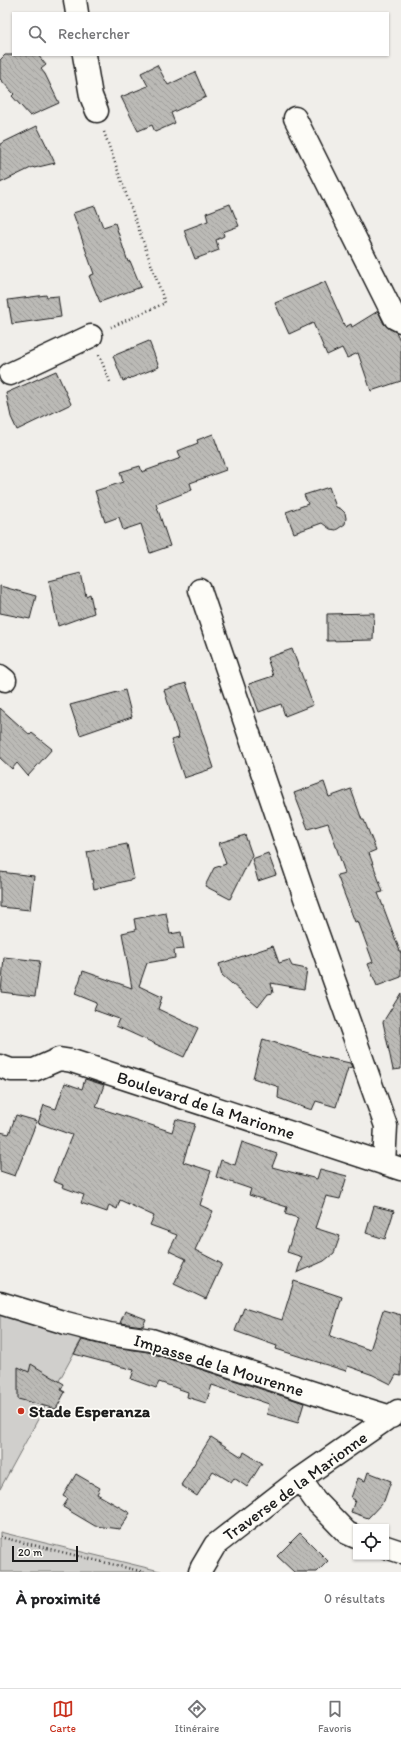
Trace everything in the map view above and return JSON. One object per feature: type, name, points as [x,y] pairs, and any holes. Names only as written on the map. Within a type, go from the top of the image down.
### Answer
[{"type":"street","points":[[75,0],[77,12]]},
{"type":"street","points":[[84,56],[91,96],[97,111]]},
{"type":"street","points":[[295,118],[395,318],[401,320]]},
{"type":"street","points":[[10,374],[91,336]]},
{"type":"street","points":[[200,590],[303,894],[386,1126],[392,1166]]},
{"type":"street","name":"Boulevard de la Marionne","points":[[5,1068],[34,1070],[59,1059],[72,1061],[392,1166]]},
{"type":"street","name":"Impasse de la Mourenne","points":[[0,1303],[109,1334],[151,1340],[329,1398],[396,1413]]},
{"type":"street","name":"Traverse de la Marionne","points":[[200,1572],[215,1544],[300,1479],[396,1413]]},
{"type":"street","points":[[300,1479],[315,1500],[347,1534],[353,1536]]},
{"type":"street","points":[[389,1548],[401,1552]]},
{"type":"path","points":[[97,111],[165,303],[91,336],[111,384]]},
{"type":"path","points":[[0,1537],[144,1572]]},
{"type":"shaded area","name":"Stade Esperanza","points":[[0,1308],[85,1333],[0,1489]]},
{"type":"shaded area","points":[[0,1532],[164,1572],[0,1572]]},
{"type":"building","points":[[5,55],[39,56],[46,65],[41,69],[59,103],[30,116],[12,96],[14,94],[0,79],[0,60]]},
{"type":"building","points":[[157,65],[168,85],[195,72],[206,97],[171,113],[175,123],[155,132],[152,125],[138,131],[121,97],[148,86],[141,73]]},
{"type":"building","points":[[37,126],[55,163],[33,167],[0,183],[0,144]]},
{"type":"building","points":[[230,204],[239,226],[223,232],[224,236],[216,240],[219,250],[195,259],[184,230],[208,221],[206,213]]},
{"type":"building","points":[[95,206],[103,227],[115,223],[128,262],[130,261],[141,287],[100,302],[89,276],[94,274],[73,213]]},
{"type":"building","points":[[325,282],[345,327],[351,324],[352,327],[378,311],[384,324],[396,332],[401,342],[401,381],[371,391],[358,353],[347,358],[342,348],[327,355],[313,323],[289,334],[275,303]]},
{"type":"building","points":[[46,295],[47,297],[58,296],[61,317],[12,324],[8,300]]},
{"type":"building","points":[[149,341],[159,367],[123,381],[113,356]]},
{"type":"building","points":[[56,371],[71,404],[17,430],[11,417],[6,393]]},
{"type":"building","points":[[213,434],[226,470],[190,483],[192,490],[156,504],[170,546],[150,553],[141,524],[123,530],[119,517],[105,522],[95,491],[123,482],[120,472],[140,466],[142,472],[181,458],[178,451],[198,443],[197,440]]},
{"type":"building","points":[[329,487],[336,507],[345,513],[345,524],[336,530],[330,529],[322,523],[294,533],[286,512],[308,504],[304,495]]},
{"type":"building","points":[[81,573],[86,596],[90,594],[94,613],[58,626],[49,581]]},
{"type":"building","points":[[0,586],[36,596],[30,619],[0,613]]},
{"type":"building","points":[[374,613],[373,640],[327,641],[327,614]]},
{"type":"building","points":[[292,649],[313,705],[285,716],[281,704],[259,712],[249,684],[273,676],[267,658]]},
{"type":"building","points":[[186,683],[214,768],[184,778],[171,740],[179,738],[164,690]]},
{"type":"building","points":[[125,690],[132,717],[80,735],[70,705]]},
{"type":"building","points":[[0,708],[30,735],[32,733],[52,749],[28,776],[17,763],[12,769],[0,758]]},
{"type":"building","points":[[324,782],[329,797],[351,789],[362,820],[364,820],[376,850],[369,853],[383,892],[378,893],[401,954],[401,977],[377,986],[368,964],[373,962],[358,921],[355,922],[337,875],[345,873],[328,823],[308,829],[294,793]]},
{"type":"building","points":[[245,835],[252,855],[230,899],[205,886],[214,868],[226,864],[219,843]]},
{"type":"building","points":[[127,844],[134,879],[94,889],[87,852]]},
{"type":"building","points":[[268,853],[276,875],[258,881],[252,859]]},
{"type":"building","points":[[0,872],[34,876],[30,910],[0,907]]},
{"type":"building","points":[[166,913],[170,934],[181,932],[184,949],[174,950],[175,958],[147,963],[139,986],[162,997],[158,1009],[198,1028],[184,1057],[116,1026],[119,1019],[94,1010],[97,1003],[75,994],[83,971],[132,988],[122,933],[136,930],[134,919]]},
{"type":"building","points":[[273,946],[279,963],[289,960],[292,966],[307,969],[304,989],[271,983],[273,993],[268,994],[258,1007],[222,975],[219,964]]},
{"type":"building","points":[[4,957],[40,961],[35,996],[1,992]]},
{"type":"building","points":[[401,993],[401,1069],[393,1070],[383,1022]]},
{"type":"building","points":[[263,1039],[318,1056],[350,1063],[352,1067],[348,1068],[336,1107],[316,1101],[312,1110],[297,1105],[278,1098],[279,1087],[253,1078]]},
{"type":"building","points":[[85,1079],[104,1085],[96,1107],[172,1132],[176,1119],[195,1124],[183,1162],[211,1171],[200,1205],[213,1211],[195,1250],[222,1264],[206,1299],[174,1284],[186,1259],[169,1251],[177,1235],[150,1225],[154,1216],[120,1200],[117,1209],[109,1205],[107,1212],[81,1203],[84,1195],[62,1187],[63,1185],[53,1181],[72,1135],[38,1123],[44,1105],[56,1109],[65,1083],[82,1089]]},
{"type":"building","points":[[16,1115],[37,1121],[15,1176],[0,1171],[0,1132],[9,1134]]},
{"type":"building","points":[[242,1142],[277,1154],[272,1167],[317,1179],[320,1169],[347,1176],[340,1199],[326,1196],[315,1228],[340,1236],[334,1253],[324,1261],[297,1273],[302,1257],[287,1252],[298,1218],[285,1214],[287,1207],[249,1195],[251,1189],[216,1177],[221,1160],[235,1165]]},
{"type":"building","points":[[374,1206],[394,1211],[385,1239],[366,1233]]},
{"type":"building","points":[[294,1281],[342,1297],[330,1336],[370,1350],[383,1310],[401,1315],[401,1376],[396,1375],[391,1384],[373,1375],[348,1366],[346,1371],[276,1349],[277,1346],[235,1331],[244,1308],[282,1320]]},
{"type":"building","points":[[125,1311],[146,1319],[143,1326],[120,1323]]},
{"type":"building","points":[[82,1340],[107,1346],[148,1352],[304,1403],[298,1423],[267,1414],[269,1404],[212,1385],[206,1403],[187,1397],[188,1392],[159,1382],[156,1388],[131,1379],[134,1370],[74,1354]]},
{"type":"building","points":[[31,1364],[64,1384],[61,1390],[65,1392],[56,1409],[18,1399],[18,1367],[29,1372]]},
{"type":"building","points":[[211,1437],[242,1457],[244,1452],[262,1463],[247,1487],[234,1478],[231,1482],[213,1471],[197,1496],[181,1485]]},
{"type":"building","points":[[368,1472],[391,1481],[384,1501],[368,1518],[351,1512],[355,1500],[351,1498],[358,1478],[365,1481]]},
{"type":"building","points":[[76,1474],[100,1488],[97,1494],[130,1513],[120,1529],[95,1526],[63,1507],[68,1499],[63,1496]]},
{"type":"building","points":[[300,1533],[328,1561],[317,1572],[294,1572],[277,1556]]},
{"type":"place","name":"Stade Esperanza","points":[[21,1411]]}]
